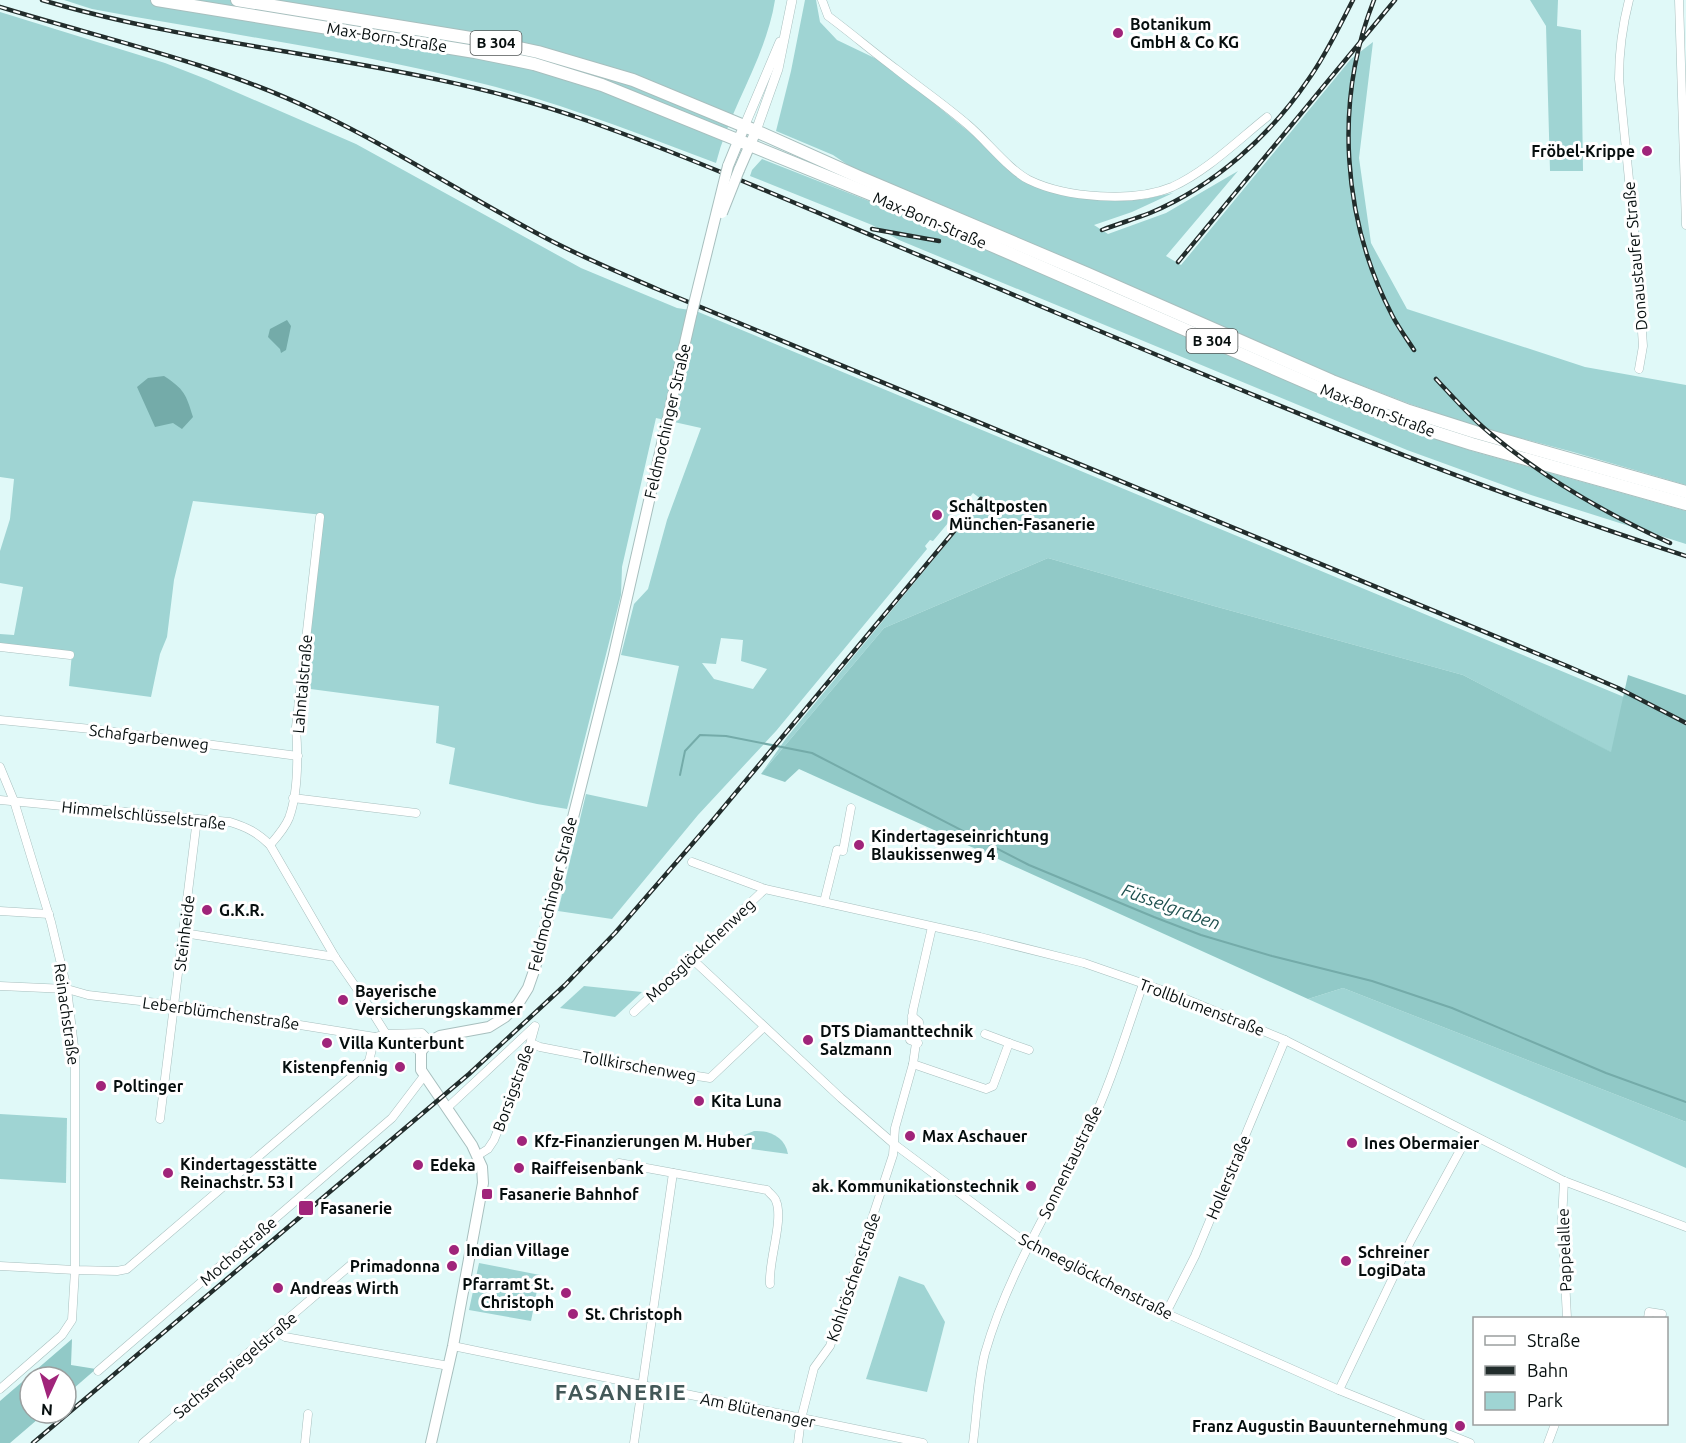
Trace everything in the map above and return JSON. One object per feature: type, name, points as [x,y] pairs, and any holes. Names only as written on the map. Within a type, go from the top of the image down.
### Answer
[{"type":"main road","name":"Max-Born-Straße","points":[[157,0],[476,52],[534,64],[612,89],[922,215],[1326,391],[1403,422],[1472,444],[1686,504]]},
{"type":"main road","name":"Max-Born-Straße","points":[[237,0],[371,21],[538,52],[633,81],[1077,269],[1332,381],[1409,411],[1475,432],[1686,492]]},
{"type":"main road","name":"Feldmochinger Straße","points":[[430,1041],[442,1035],[489,1027],[506,1017],[528,988],[613,659],[692,312],[728,166],[744,143],[750,129]]},
{"type":"main road","name":"Feldmochinger Straße","points":[[703,268],[739,170],[744,143]]},
{"type":"main road","points":[[430,1041],[421,1052],[420,1065],[424,1076],[477,1156],[482,1167],[483,1184],[449,1366],[431,1443]]},
{"type":"street","name":"Feldmochinger Straße","points":[[750,129],[788,23],[792,0]]},
{"type":"street","points":[[822,0],[828,16],[961,119],[1020,174],[1045,186],[1076,193],[1110,196],[1144,194],[1170,187],[1197,173],[1268,117]]},
{"type":"street","name":"Donaustaufer Straße","points":[[1629,0],[1622,26],[1619,79],[1643,346],[1639,369]]},
{"type":"street","points":[[1679,0],[1686,225]]},
{"type":"street","name":"Lahntalstraße","points":[[270,845],[290,816],[293,798],[298,756],[296,727],[320,517]]},
{"type":"street","points":[[0,647],[70,655]]},
{"type":"street","name":"Schafgarbenweg","points":[[0,720],[298,756]]},
{"type":"street","name":"Reinachstraße","points":[[0,767],[14,801],[49,914],[67,989],[75,1055],[75,1270],[72,1320],[62,1335],[0,1389]]},
{"type":"street","points":[[293,798],[416,813]]},
{"type":"street","name":"Himmelschlüsselstraße","points":[[0,800],[230,822],[260,835],[270,845],[335,957],[389,1034]]},
{"type":"street","points":[[824,902],[837,850],[843,851],[851,808]]},
{"type":"street","name":"Steinheide","points":[[160,1119],[197,819]]},
{"type":"street","name":"Trollblumenstraße","points":[[692,862],[765,889],[1084,963],[1201,1004],[1286,1040],[1564,1181],[1686,1227]]},
{"type":"street","name":"Moosglöckchenweg","points":[[634,1012],[765,889]]},
{"type":"street","points":[[0,911],[49,914]]},
{"type":"street","name":"Kohlröschenstraße","points":[[798,1443],[801,1419],[814,1368],[830,1346],[893,1155],[895,1128],[918,1043],[919,1022],[912,1016],[932,927]]},
{"type":"street","points":[[184,933],[335,957]]},
{"type":"street","name":"Schneeglöckchenstraße","points":[[691,958],[840,1098],[894,1144],[1029,1245],[1166,1313],[1339,1390],[1470,1443]]},
{"type":"street","name":"Sonnentaustraße","points":[[973,1443],[986,1350],[1002,1305],[1029,1245],[1085,1137],[1108,1084],[1143,984]]},
{"type":"street","name":"Leberblümchenstraße","points":[[0,986],[67,989],[88,995],[175,1005],[375,1037]]},
{"type":"street","name":"Borsigstraße","points":[[447,1108],[536,1026],[494,1140],[488,1149],[477,1156]]},
{"type":"street","name":"Tollkirschenweg","points":[[531,1043],[600,1060],[704,1078],[716,1074],[764,1026]]},
{"type":"street","points":[[0,1266],[117,1271],[127,1269],[363,1067],[369,1061],[375,1037],[389,1034],[422,1033],[430,1041]]},
{"type":"street","points":[[389,1034],[421,1052]]},
{"type":"street","points":[[985,1034],[1029,1050]]},
{"type":"street","name":"Hollerstraße","points":[[1166,1313],[1195,1256],[1286,1040]]},
{"type":"street","points":[[913,1064],[987,1089],[993,1086],[1009,1043]]},
{"type":"street","name":"Mochostraße","points":[[98,1371],[392,1118],[424,1076]]},
{"type":"street","points":[[1339,1390],[1411,1239],[1469,1134]]},
{"type":"street","points":[[619,1163],[767,1190],[776,1200],[778,1213],[769,1273],[770,1284]]},
{"type":"street","points":[[634,1443],[674,1173]]},
{"type":"street","name":"Pappelallee","points":[[1564,1181],[1562,1220],[1567,1317]]},
{"type":"street","name":"Sachsenspiegelstraße","points":[[143,1443],[353,1263]]},
{"type":"street","points":[[1648,1317],[1649,1312],[1662,1314],[1661,1317]]},
{"type":"street","points":[[275,1331],[285,1337],[449,1366]]},
{"type":"street","name":"Am Blütenanger","points":[[453,1346],[923,1443]]},
{"type":"street","points":[[305,1443],[308,1414]]},
{"type":"street","points":[[1548,1443],[1555,1425]]},
{"type":"green space","points":[[64,0],[775,0],[764,42],[722,142],[716,163],[570,109],[480,83],[335,52],[92,9]]},
{"type":"green space","points":[[805,0],[816,0],[820,22],[837,40],[885,63],[1029,181],[1072,196],[1140,200],[1173,193],[1132,212],[1094,225],[1108,234],[1166,213],[1238,171],[1166,256],[1181,265],[1351,59],[1373,42],[1359,158],[1371,243],[1407,309],[1585,367],[1686,385],[1686,485],[1475,426],[1334,375],[851,167],[833,155],[776,131]]},
{"type":"green space","points":[[1530,0],[1558,0],[1557,26],[1581,30],[1583,171],[1550,171],[1546,26]]},
{"type":"green space","points":[[0,12],[165,63],[206,79],[356,144],[581,268],[677,308],[696,311],[1624,697],[1612,753],[1463,675],[1048,558],[884,628],[761,774],[787,737],[981,502],[981,499],[973,493],[933,541],[930,540],[925,546],[927,549],[776,731],[698,815],[612,919],[558,911],[586,794],[647,807],[679,666],[621,655],[634,604],[648,589],[667,520],[701,428],[656,418],[622,567],[621,595],[567,809],[449,784],[455,748],[436,743],[439,706],[303,688],[323,515],[193,501],[174,580],[167,637],[160,654],[151,697],[69,686],[72,653],[0,644],[0,634],[14,635],[23,587],[0,583],[0,551],[10,519],[14,479],[0,477]],"holes":[[[721,638],[743,640],[741,661],[767,669],[753,689],[714,679],[702,663],[716,664]]]},
{"type":"green space","points":[[762,159],[920,221],[1399,426],[1472,451],[1686,511],[1686,544],[1531,495],[1407,450],[899,240],[872,225],[750,176],[752,170]]},
{"type":"green space","points":[[584,986],[642,992],[615,1017],[560,1008]]},
{"type":"green space","points":[[1343,988],[1686,1122],[1686,1168],[1308,999]]},
{"type":"green space","points":[[0,1114],[67,1118],[66,1183],[0,1179]]},
{"type":"green space","points":[[754,1131],[771,1133],[776,1136],[784,1143],[788,1154],[737,1147],[737,1138]]},
{"type":"green space","points":[[479,1263],[540,1275],[531,1321],[469,1310]]},
{"type":"green space","points":[[899,1276],[924,1285],[945,1322],[927,1392],[866,1379]]},
{"type":"shaded area","points":[[287,320],[291,326],[286,350],[281,353],[268,337],[270,329]]},
{"type":"shaded area","points":[[164,376],[180,389],[191,409],[193,417],[182,429],[173,423],[155,427],[137,387],[148,378]]},
{"type":"shaded area","points":[[1048,558],[1463,675],[1611,752],[1628,675],[1686,695],[1686,1122],[1343,988],[1308,999],[799,769],[785,782],[761,774],[884,628]]},
{"type":"shaded area","points":[[72,1339],[71,1365],[42,1365]]},
{"type":"shaded area","points":[[78,1366],[96,1369],[78,1385]]},
{"type":"shaded area","points":[[18,1386],[18,1425],[31,1425],[10,1443],[0,1443],[0,1401]]},
{"type":"waterway","name":"Füsselgraben","points":[[680,775],[685,751],[700,735],[726,736],[812,753],[1029,865],[1154,917],[1201,935],[1272,956],[1372,981],[1452,1008],[1606,1073],[1686,1102]]},
{"type":"railway","points":[[42,0],[110,18],[178,32],[453,83],[521,100],[588,121],[662,148],[1380,446],[1583,522],[1686,556]]},
{"type":"railway","points":[[1102,230],[1150,213],[1196,189],[1218,174],[1258,140],[1293,101],[1308,80],[1353,0]]},
{"type":"railway","points":[[1374,0],[1361,39],[1353,78],[1349,119],[1349,159],[1362,239],[1375,278],[1394,319],[1414,350]]},
{"type":"railway","points":[[1178,262],[1395,0]]},
{"type":"railway","points":[[0,7],[199,65],[277,94],[373,140],[542,236],[599,264],[1567,666],[1618,688],[1686,723]]},
{"type":"railway","points":[[872,229],[939,241]]},
{"type":"railway","points":[[1436,379],[1484,428],[1532,466],[1623,520],[1670,543]]},
{"type":"railway","points":[[33,1443],[469,1074],[565,985],[615,933],[713,820],[981,499]]},
{"type":"place","name":"Botanikum GmbH & Co KG","points":[[1118,33]]},
{"type":"place","name":"Fröbel-Krippe","points":[[1647,151]]},
{"type":"place","name":"Schaltposten München-Fasanerie","points":[[937,515]]},
{"type":"place","name":"Kindertageseinrichtung Blaukissenweg 4","points":[[859,845]]},
{"type":"place","name":"G.K.R.","points":[[207,910]]},
{"type":"place","name":"Bayerische Versicherungskammer","points":[[343,1000]]},
{"type":"place","name":"DTS Diamanttechnik Salzmann","points":[[808,1040]]},
{"type":"place","name":"Villa Kunterbunt","points":[[327,1043]]},
{"type":"place","name":"Kistenpfennig","points":[[400,1067]]},
{"type":"place","name":"Poltinger","points":[[101,1086]]},
{"type":"place","name":"Kita Luna","points":[[699,1101]]},
{"type":"place","name":"Max Aschauer","points":[[910,1136]]},
{"type":"place","name":"Kfz-Finanzierungen M. Huber","points":[[522,1141]]},
{"type":"place","name":"Ines Obermaier","points":[[1352,1143]]},
{"type":"place","name":"Edeka","points":[[418,1165]]},
{"type":"place","name":"Raiffeisenbank","points":[[519,1168]]},
{"type":"place","name":"Kindertagesstätte Reinachstr. 53 I","points":[[168,1173]]},
{"type":"place","name":"ak. Kommunikationstechnik","points":[[1031,1186]]},
{"type":"place","name":"Fasanerie Bahnhof","points":[[487,1194]]},
{"type":"place","name":"Fasanerie","points":[[306,1208]]},
{"type":"place","name":"Indian Village","points":[[454,1250]]},
{"type":"place","name":"Schreiner LogiData","points":[[1346,1261]]},
{"type":"place","name":"Primadonna","points":[[452,1266]]},
{"type":"place","name":"Andreas Wirth","points":[[278,1288]]},
{"type":"place","name":"Pfarramt St. Christoph","points":[[566,1293]]},
{"type":"place","name":"St. Christoph","points":[[573,1314]]},
{"type":"place","name":"Franz Augustin Bauunternehmung","points":[[1460,1426]]},
{"type":"district","name":"FASANERIE","points":[[621,1392]]}]
